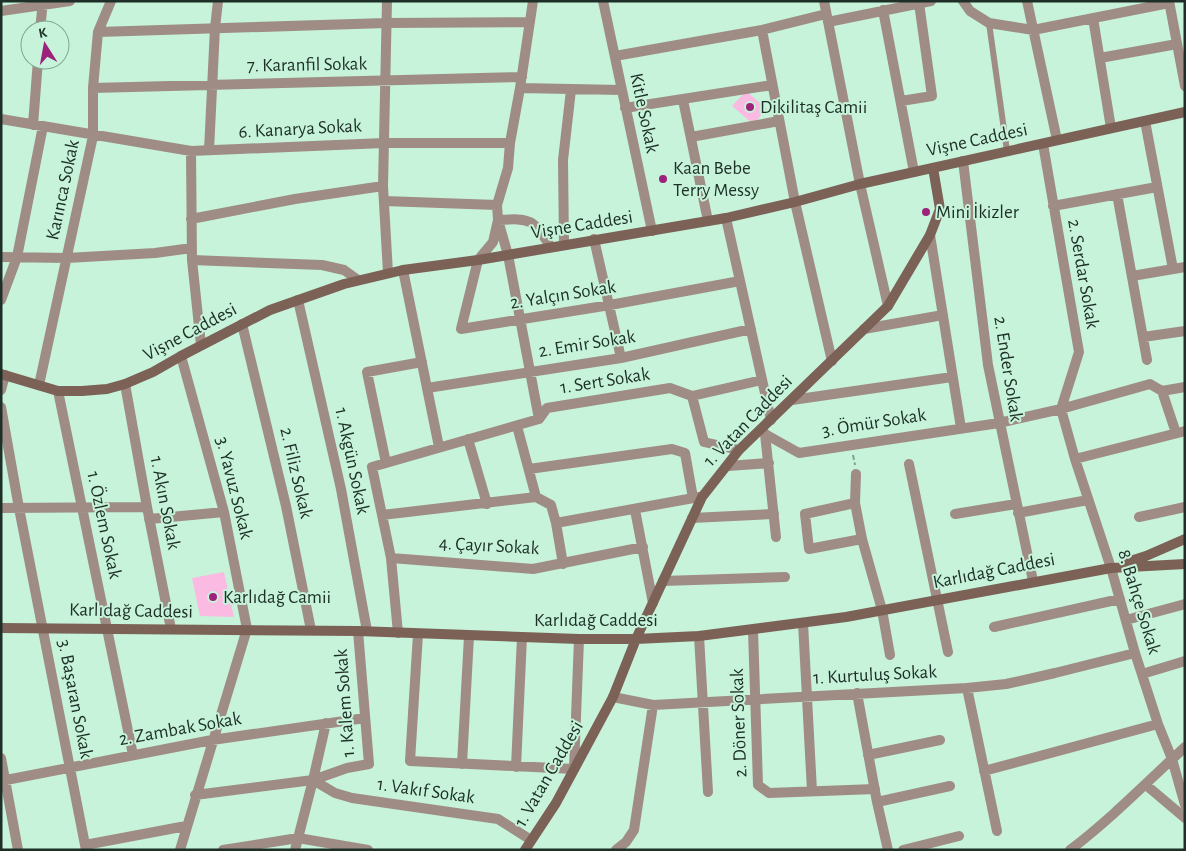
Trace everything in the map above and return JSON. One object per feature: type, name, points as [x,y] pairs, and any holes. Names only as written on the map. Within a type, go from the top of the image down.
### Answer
[{"type":"main road","name":"Vişne Caddesi","points":[[3,374],[58,391],[107,389],[125,384],[153,372],[270,310],[358,280],[403,270],[478,260],[726,218],[860,184],[1185,112]]},
{"type":"main road","name":"1. Vatan Caddesi","points":[[525,850],[556,803],[613,697],[636,639],[692,518],[698,498],[728,466],[739,450],[764,431],[771,420],[888,306],[930,235],[940,210],[933,168]]},
{"type":"main road","points":[[1111,568],[1146,556],[1185,539]]},
{"type":"main road","name":"Karlıdağ Caddesi","points":[[1,628],[311,630],[578,639],[699,636],[803,623],[882,610],[1111,568],[1185,564]]},
{"type":"street","points":[[1,11],[43,3],[70,1]]},
{"type":"street","name":"Karınca Sokak","points":[[39,385],[93,136],[93,88],[98,32],[111,1]]},
{"type":"street","points":[[209,150],[218,1]]},
{"type":"street","points":[[387,1],[383,186],[388,273]]},
{"type":"street","points":[[533,1],[510,143],[508,168],[497,205],[498,220],[508,254],[539,419]]},
{"type":"street","name":"Kitle Sokak","points":[[603,1],[652,231]]},
{"type":"street","points":[[824,1],[860,184],[888,306]]},
{"type":"street","points":[[615,56],[931,1]]},
{"type":"street","points":[[963,1],[970,11],[988,23],[1033,30],[1169,2],[1185,86]]},
{"type":"street","points":[[1027,1],[1057,140]]},
{"type":"street","points":[[41,20],[43,3]]},
{"type":"street","points":[[901,101],[932,96],[919,4]]},
{"type":"street","points":[[882,10],[914,172]]},
{"type":"street","points":[[1093,18],[1111,128]]},
{"type":"street","points":[[98,32],[386,23],[530,22]]},
{"type":"street","points":[[762,30],[795,202],[832,361]]},
{"type":"street","points":[[1100,58],[1177,44]]},
{"type":"street","points":[[33,125],[37,70]]},
{"type":"street","name":"7. Karanfil Sokak","points":[[93,88],[522,76]]},
{"type":"street","points":[[625,108],[772,85]]},
{"type":"street","points":[[520,88],[621,90]]},
{"type":"street","points":[[564,245],[563,160],[572,90]]},
{"type":"street","points":[[683,100],[708,221]]},
{"type":"street","name":"6. Kanarya Sokak","points":[[1,119],[191,151],[384,143],[510,143]]},
{"type":"street","points":[[691,138],[779,121]]},
{"type":"street","points":[[1145,121],[1173,269]]},
{"type":"street","points":[[1,300],[17,257],[43,126]]},
{"type":"street","name":"2. Serdar Sokak","points":[[1043,144],[1078,352],[1061,409]]},
{"type":"street","points":[[191,151],[192,260],[201,346]]},
{"type":"street","name":"2. Ender Sokak","points":[[963,162],[988,365],[1033,581]]},
{"type":"street","points":[[191,219],[295,199],[383,186]]},
{"type":"street","points":[[1053,206],[1157,187]]},
{"type":"street","points":[[1117,194],[1147,360]]},
{"type":"street","points":[[384,201],[497,205]]},
{"type":"street","points":[[726,218],[771,420]]},
{"type":"street","points":[[498,220],[524,219],[536,224],[551,247]]},
{"type":"street","points":[[478,260],[493,242],[498,220]]},
{"type":"street","points":[[930,235],[961,428]]},
{"type":"street","points":[[594,239],[621,358]]},
{"type":"street","points":[[1,257],[67,258],[155,253],[192,248]]},
{"type":"street","points":[[192,260],[322,265],[344,270],[358,280]]},
{"type":"street","name":"2. Yalçın Sokak","points":[[478,260],[461,329],[610,305],[740,281]]},
{"type":"street","points":[[1132,276],[1185,267]]},
{"type":"street","points":[[403,270],[440,447]]},
{"type":"street","name":"1. Akgün Sokak","points":[[298,300],[341,489],[363,631]]},
{"type":"street","points":[[864,329],[943,315]]},
{"type":"street","name":"2. Filiz Sokak","points":[[242,324],[286,506],[311,630]]},
{"type":"street","name":"2. Emir Sokak","points":[[427,388],[621,358],[751,330]]},
{"type":"street","points":[[1143,337],[1185,331]]},
{"type":"street","name":"3. Yavuz Sokak","points":[[181,356],[224,512],[247,629]]},
{"type":"street","points":[[386,463],[367,372],[422,362]]},
{"type":"street","points":[[1,390],[3,374]]},
{"type":"street","points":[[792,400],[952,377]]},
{"type":"street","points":[[739,450],[704,442],[692,396],[762,380]]},
{"type":"street","name":"1. Akın Sokak","points":[[125,384],[171,628]]},
{"type":"street","name":"3. Ömür Sokak","points":[[764,431],[799,452],[999,423],[1061,409],[1150,384],[1162,391],[1185,387]]},
{"type":"street","name":"1. Sert Sokak","points":[[382,516],[372,468],[539,419],[547,408],[670,388],[692,396]]},
{"type":"street","name":"1. Özlem Sokak","points":[[58,391],[133,755]]},
{"type":"street","points":[[1075,459],[1180,432],[1162,391]]},
{"type":"street","name":"3. Başaran Sokak","points":[[1,407],[86,848]]},
{"type":"street","name":"8. Bahçe Sokak","points":[[1061,409],[1075,459],[1111,568],[1135,653],[1158,724],[1172,759],[1185,805]]},
{"type":"street","points":[[517,426],[536,497]]},
{"type":"street","points":[[764,431],[776,537]]},
{"type":"street","points":[[468,440],[487,504]]},
{"type":"street","points":[[529,469],[672,448],[685,453],[698,498],[556,523]]},
{"type":"street","points":[[728,466],[769,464]]},
{"type":"street","points":[[909,464],[948,652]]},
{"type":"street","points":[[856,474],[855,503],[862,539],[882,610],[890,655]]},
{"type":"street","points":[[398,633],[391,558],[382,516],[536,497],[551,505],[563,564]]},
{"type":"street","points":[[955,514],[1088,500]]},
{"type":"street","points":[[855,503],[805,514],[809,549],[862,539]]},
{"type":"street","points":[[1,508],[147,507]]},
{"type":"street","points":[[1140,517],[1185,507]]},
{"type":"street","points":[[635,510],[653,603]]},
{"type":"street","points":[[149,518],[224,512]]},
{"type":"street","points":[[692,518],[774,514]]},
{"type":"street","name":"4. Çayır Sokak","points":[[391,558],[533,570],[643,547]]},
{"type":"street","points":[[663,581],[785,577]]},
{"type":"street","points":[[994,628],[1120,599]]},
{"type":"street","points":[[1126,620],[1185,604]]},
{"type":"street","points":[[803,623],[812,791]]},
{"type":"street","points":[[180,850],[247,629]]},
{"type":"street","name":"2. Döner Sokak","points":[[753,630],[758,784],[769,793],[875,789]]},
{"type":"street","name":"1. Kalem Sokak","points":[[313,780],[347,768],[369,764],[365,718],[363,631]]},
{"type":"street","points":[[418,634],[410,761],[574,769],[578,639]]},
{"type":"street","points":[[462,764],[470,636]]},
{"type":"street","points":[[699,636],[708,792]]},
{"type":"street","points":[[516,766],[522,637]]},
{"type":"street","name":"1. Kurtuluş Sokak","points":[[613,697],[653,705],[967,688],[1006,684],[1135,653]]},
{"type":"street","points":[[1142,674],[1185,661]]},
{"type":"street","points":[[967,688],[997,831]]},
{"type":"street","points":[[857,693],[888,850]]},
{"type":"street","points":[[616,850],[626,842],[634,830],[653,705]]},
{"type":"street","name":"2. Zambak Sokak","points":[[3,780],[212,740],[365,718]]},
{"type":"street","points":[[295,850],[326,723]]},
{"type":"street","points":[[984,771],[1158,724]]},
{"type":"street","points":[[868,755],[940,740]]},
{"type":"street","points":[[1070,850],[1146,785],[1185,747]]},
{"type":"street","points":[[1,758],[3,780],[18,850]]},
{"type":"street","points":[[195,796],[313,780]]},
{"type":"street","name":"1. Vakıf Sokak","points":[[313,780],[335,793],[352,798],[498,819],[531,840]]},
{"type":"street","points":[[1146,785],[1185,818]]},
{"type":"street","points":[[877,802],[950,786]]},
{"type":"street","points":[[86,848],[186,826]]},
{"type":"street","points":[[903,850],[959,836]]},
{"type":"street","points":[[222,850],[298,838],[368,850]]},
{"type":"lane","points":[[988,23],[1007,152]]},
{"type":"path","points":[[851,445],[856,474]]},
{"type":"building","name":"Dikilitaş Camii","points":[[746,91],[767,109],[753,124],[732,106]]},
{"type":"building","name":"Karlıdağ Camii","points":[[224,572],[234,617],[200,616],[192,578]]},
{"type":"place","name":"Dikilitaş Camii","points":[[750,107]]},
{"type":"place","name":"Kaan Bebe Terry Messy","points":[[663,179]]},
{"type":"place","name":"Mini İkizler","points":[[926,212]]},
{"type":"place","name":"Karlıdağ Camii","points":[[213,597]]}]
